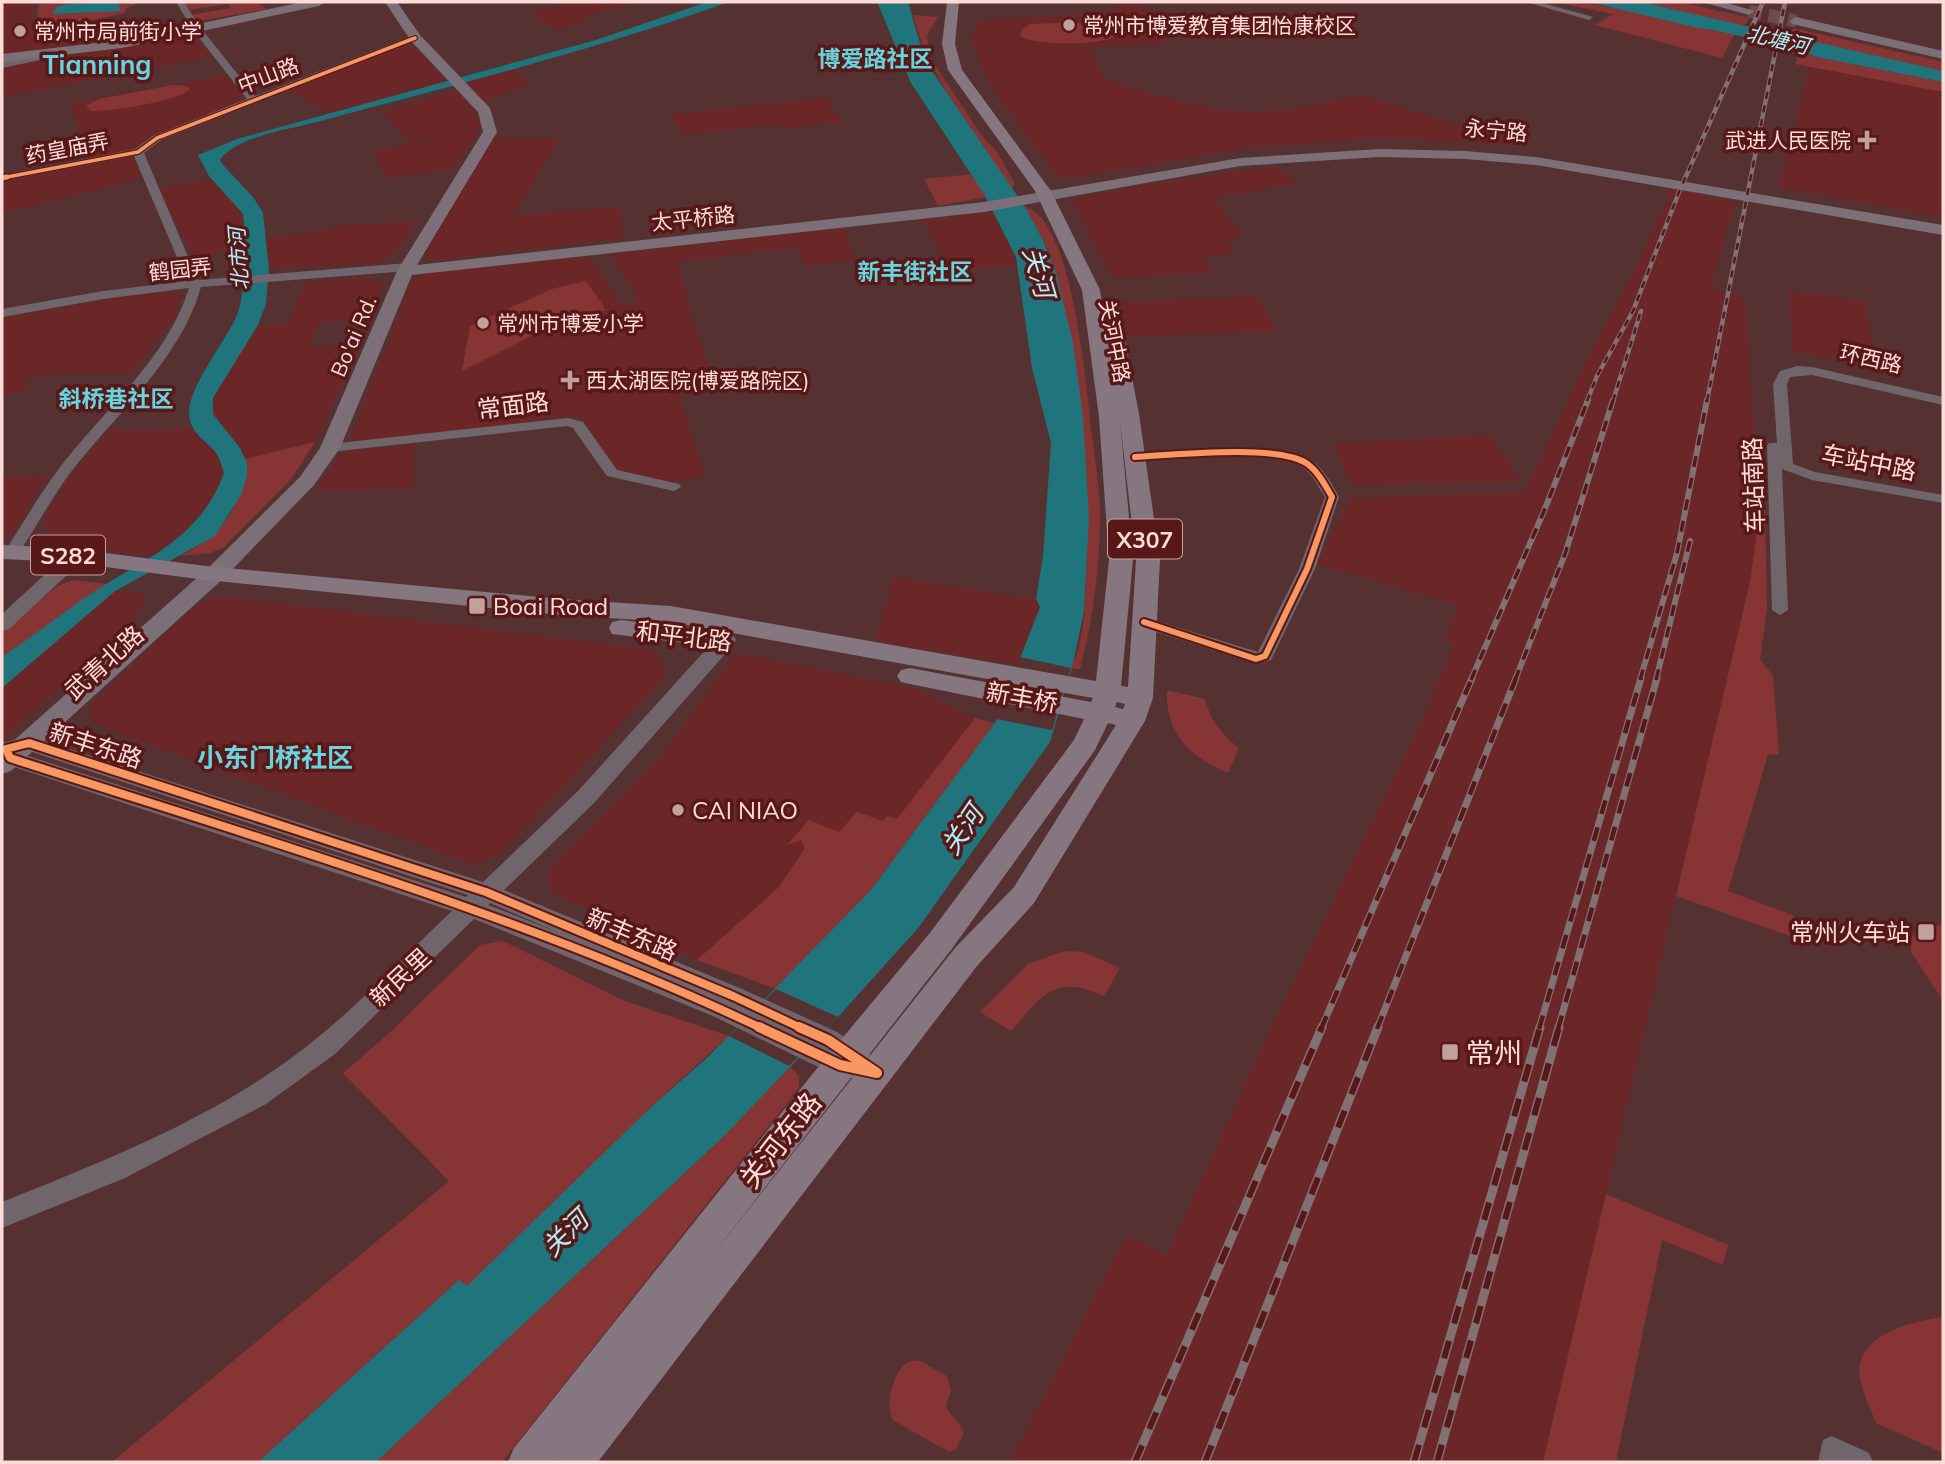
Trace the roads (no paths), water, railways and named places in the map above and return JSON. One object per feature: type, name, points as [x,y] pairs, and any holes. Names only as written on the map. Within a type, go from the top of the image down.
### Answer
[{"type":"main road","points":[[2,58],[47,55],[319,2]]},
{"type":"main road","points":[[391,2],[415,38]]},
{"type":"main road","name":"关河中路","points":[[953,2],[947,40],[948,54],[955,70],[1043,194],[1085,242],[1105,291],[1135,457],[1148,560],[1136,709]]},
{"type":"main road","name":"关河中路","points":[[966,2],[958,40],[959,54],[1043,194],[1072,246],[1091,290],[1109,417],[1121,560],[1104,702]]},
{"type":"main road","points":[[1708,2],[1750,10],[1725,2]]},
{"type":"main road","points":[[1797,20],[1943,54]]},
{"type":"main road","name":"Bo'ai Rd.","points":[[204,578],[307,481],[330,448],[407,269],[490,132],[485,111],[415,38]]},
{"type":"main road","name":"永宁路","points":[[1043,194],[1200,161],[1259,154],[1372,146],[1458,148],[1504,151],[1605,165],[1943,224]]},
{"type":"main road","name":"永宁路","points":[[1043,194],[1240,162],[1379,153],[1465,155],[1511,158],[1603,171],[1943,230]]},
{"type":"main road","name":"太平桥路","points":[[407,269],[984,204],[1043,194]]},
{"type":"main road","points":[[5,556],[59,572],[112,576],[138,571]]},
{"type":"main road","name":"和平北路","points":[[5,556],[726,640],[977,680]]},
{"type":"main road","name":"和平北路","points":[[138,571],[168,566],[204,578],[671,614],[977,680]]},
{"type":"main road","name":"武青北路","points":[[10,754],[204,578]]},
{"type":"main road","name":"新丰桥","points":[[977,680],[1136,709]]},
{"type":"main road","name":"关河东路","points":[[528,1462],[842,1057],[981,886],[1086,743],[1104,702]]},
{"type":"main road","name":"关河东路","points":[[574,1462],[842,1057],[966,957],[1024,895],[1136,709]]},
{"type":"street","points":[[180,2],[196,28],[253,100]]},
{"type":"street","points":[[1530,2],[1589,17]]},
{"type":"street","name":"中山路","points":[[138,152],[157,138],[415,38]]},
{"type":"street","points":[[2,65],[47,55]]},
{"type":"street","points":[[5,556],[63,473],[153,363],[186,317],[195,285],[138,152]]},
{"type":"street","name":"药皇庙弄","points":[[2,178],[138,152]]},
{"type":"street","name":"鹤园弄","points":[[2,314],[239,280],[407,269]]},
{"type":"street","name":"环西路","points":[[1793,368],[1943,399]]},
{"type":"street","name":"车站南路","points":[[1786,466],[1780,384],[1785,374],[1793,368]]},
{"type":"street","name":"车站南路","points":[[1780,610],[1771,381],[1778,369],[1793,368]]},
{"type":"street","name":"常面路","points":[[330,448],[568,422],[578,425],[612,473],[674,487]]},
{"type":"street","points":[[1135,457],[1274,455],[1300,460],[1315,469],[1332,497],[1307,569],[1265,656],[1256,659],[1144,622]]},
{"type":"street","name":"车站中路","points":[[1786,466],[1812,476],[1943,499]]},
{"type":"street","points":[[2,625],[59,572]]},
{"type":"street","name":"新民里","points":[[2,1215],[115,1169],[257,1096],[326,1046],[586,797],[726,640]]},
{"type":"street","name":"新丰东路","points":[[10,754],[479,900],[728,1002],[842,1057]]},
{"type":"street","points":[[1832,1456],[1860,1462]]},
{"type":"water","points":[[118,2],[121,11],[53,14],[56,7],[63,5]]},
{"type":"water","points":[[707,2],[729,2],[524,66],[264,135],[227,152],[220,160],[253,197],[263,213],[269,269],[266,304],[258,325],[213,398],[213,414],[240,448],[247,463],[247,476],[241,495],[215,536],[115,591],[2,688],[2,657],[188,529],[214,495],[224,473],[217,455],[192,426],[189,409],[198,382],[237,315],[240,305],[244,224],[243,214],[209,176],[198,155],[237,139],[596,40]]},
{"type":"water","name":"关河","points":[[877,2],[908,2],[932,71],[1025,207],[1042,238],[1056,272],[1073,343],[1083,417],[1089,518],[1084,611],[1073,664],[1050,742],[919,927],[838,1017],[722,1138],[376,1462],[258,1462],[459,1280],[467,1286],[651,1107],[709,1056],[870,891],[995,723],[1040,607],[1036,599],[1043,556],[1051,443],[1032,368],[1016,257],[984,194],[911,83]]},
{"type":"water","points":[[1589,2],[1641,2],[1943,71],[1943,82],[1817,57],[1766,37],[1698,28]]},
{"type":"waterway","name":"北塘河","points":[[1715,26],[1812,49]]},
{"type":"tunnel","points":[[1749,11],[1796,21]]},
{"type":"railway","points":[[1587,401],[1597,376],[1633,311],[1679,192],[1763,2]]},
{"type":"railway","points":[[1707,401],[1785,2]]},
{"type":"railway","points":[[1613,401],[1641,311]]},
{"type":"railway","points":[[1471,680],[1544,511],[1588,400]]},
{"type":"railway","points":[[1515,680],[1565,554],[1613,400]]},
{"type":"railway","points":[[1640,680],[1677,553],[1707,400]]},
{"type":"railway","points":[[1656,680],[1690,541]]},
{"type":"railway","points":[[1321,1029],[1472,678]]},
{"type":"railway","points":[[1377,1029],[1516,678]]},
{"type":"railway","points":[[1539,1029],[1641,678]]},
{"type":"railway","points":[[1558,1029],[1657,678]]},
{"type":"railway","points":[[1135,1462],[1322,1027]]},
{"type":"railway","points":[[1205,1462],[1378,1027]]},
{"type":"railway","points":[[1414,1462],[1540,1027]]},
{"type":"railway","points":[[1437,1462],[1559,1027]]},
{"type":"place","name":"常州市博爱教育集团怡康校区","points":[[1069,25]]},
{"type":"place","name":"常州市局前街小学","points":[[20,31]]},
{"type":"place","name":"武进人民医院","points":[[1867,140]]},
{"type":"place","name":"常州市博爱小学","points":[[483,323]]},
{"type":"place","name":"西太湖医院(博爱路院区)","points":[[570,380]]},
{"type":"place","name":"Boai Road","points":[[477,606]]},
{"type":"place","name":"CAI NIAO","points":[[678,810]]},
{"type":"place","name":"常州火车站","points":[[1926,932]]},
{"type":"place","name":"常州","points":[[1450,1052]]},
{"type":"district","name":"博爱路社区","points":[[875,58]]},
{"type":"district","name":"Tianning","points":[[97,64]]},
{"type":"district","name":"新丰街社区","points":[[915,271]]},
{"type":"district","name":"斜桥巷社区","points":[[116,398]]},
{"type":"district","name":"小东门桥社区","points":[[275,757]]},
{"type":"water label","name":"北市河","points":[[238,259]]}]
